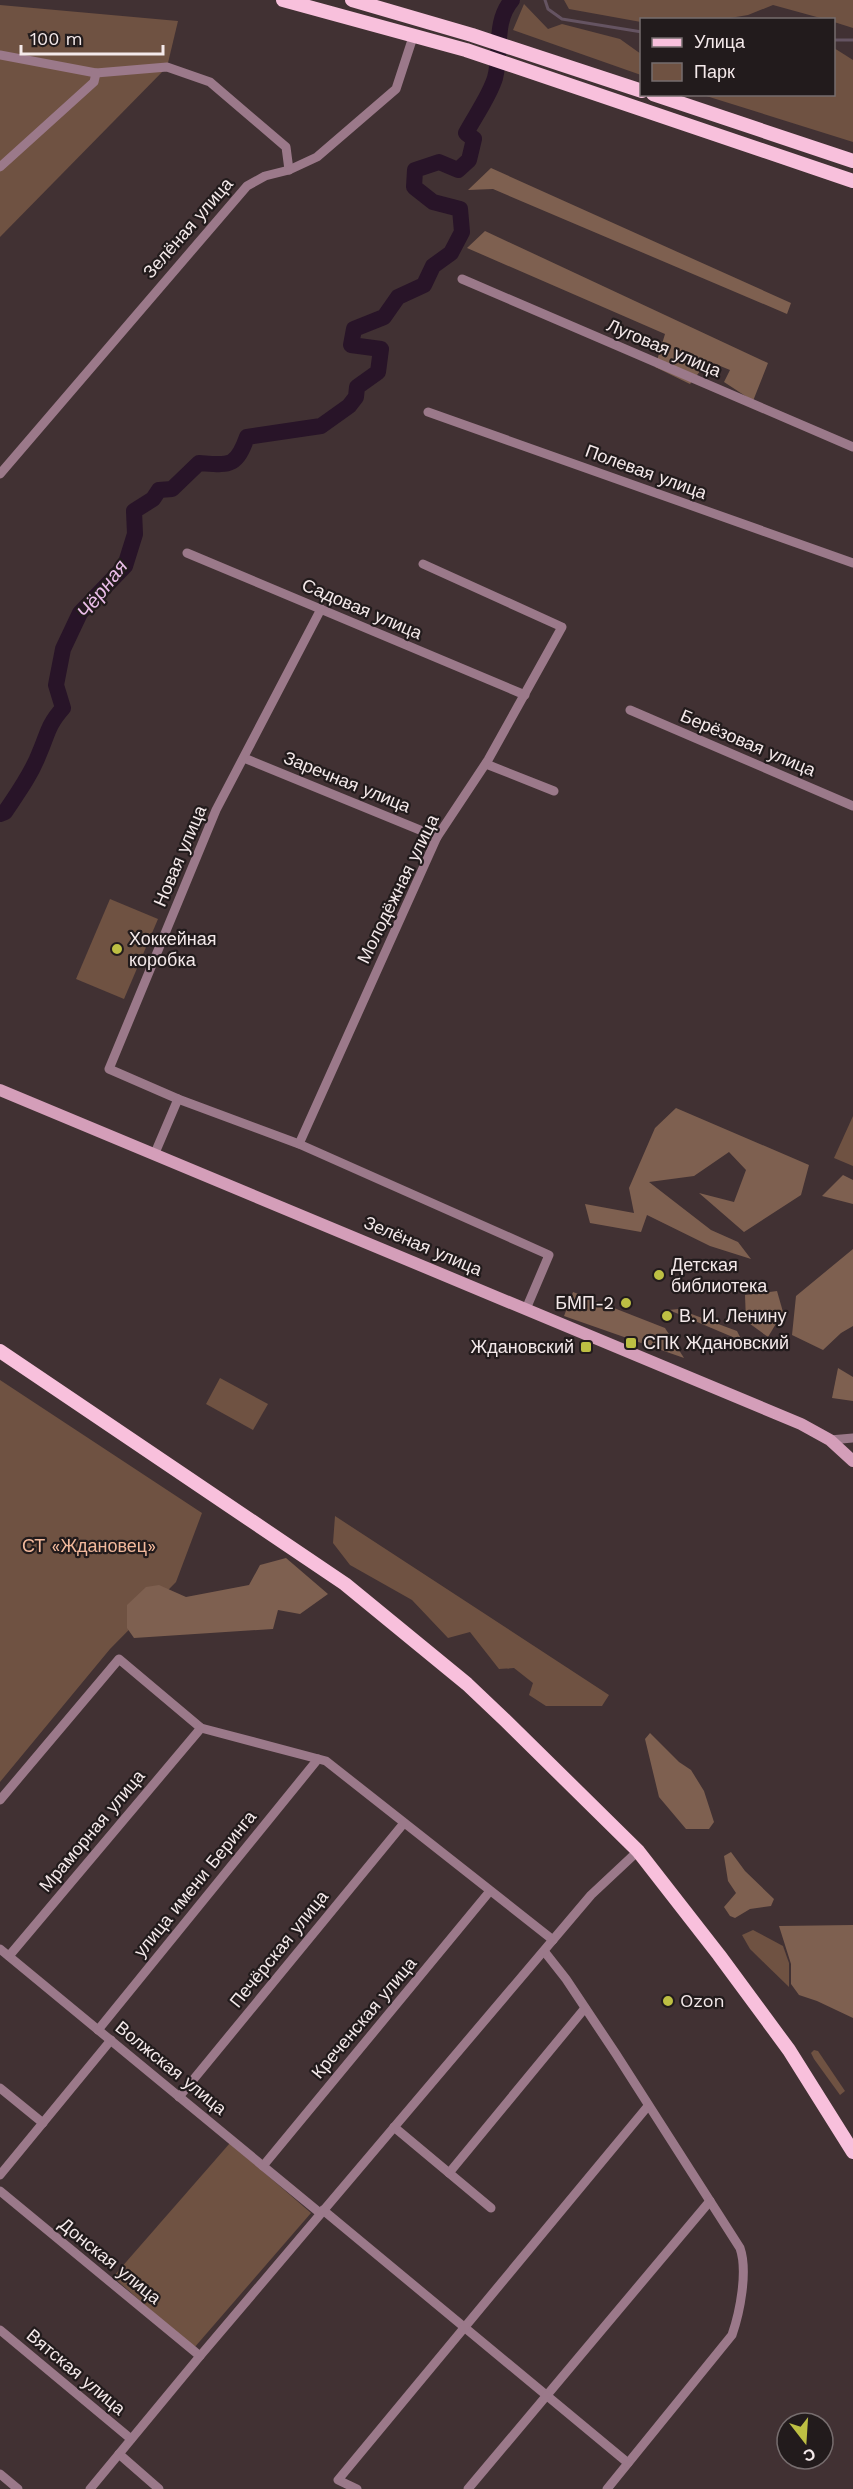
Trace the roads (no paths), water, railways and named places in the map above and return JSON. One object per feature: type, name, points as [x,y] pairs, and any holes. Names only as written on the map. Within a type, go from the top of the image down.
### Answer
[{"type":"main road","points":[[284,0],[466,50],[853,181]]},
{"type":"main road","points":[[352,0],[472,35],[640,90]]},
{"type":"main road","points":[[659,96],[853,161]]},
{"type":"main road","points":[[0,1351],[345,1584],[475,1692],[638,1851],[783,2042],[853,2152]]},
{"type":"street","name":"Зелёная улица","points":[[0,474],[247,186],[265,176],[289,170],[317,157],[396,89],[414,34]]},
{"type":"street","points":[[0,55],[96,73],[167,68],[210,82],[286,147],[289,170]]},
{"type":"street","points":[[0,167],[93,82],[96,73]]},
{"type":"street","name":"Луговая улица","points":[[462,279],[853,447]]},
{"type":"street","name":"Полевая улица","points":[[428,412],[853,563]]},
{"type":"street","name":"Садовая улица","points":[[187,553],[525,695]]},
{"type":"street","name":"Молодёжная улица","points":[[299,1144],[437,837],[486,764],[562,627],[423,564]]},
{"type":"street","name":"Новая улица","points":[[178,1099],[110,1069],[216,810],[321,609]]},
{"type":"street","name":"Берёзовая улица","points":[[630,710],[853,806]]},
{"type":"street","name":"Заречная улица","points":[[244,758],[437,837]]},
{"type":"street","points":[[486,764],[554,791]]},
{"type":"street","name":"Зелёная улица","points":[[0,1089],[801,1424],[830,1440],[853,1461]]},
{"type":"street","points":[[155,1153],[178,1099],[299,1144],[549,1255],[526,1309]]},
{"type":"street","points":[[830,1440],[853,1438]]},
{"type":"street","points":[[0,1800],[119,1659],[201,1728],[326,1761],[553,1940]]},
{"type":"street","name":"Мраморная улица","points":[[9,1956],[201,1728]]},
{"type":"street","name":"улица имени Беринга","points":[[98,2030],[318,1759]]},
{"type":"street","name":"Печёрская улица","points":[[179,2097],[404,1823]]},
{"type":"street","points":[[90,2489],[591,1895],[638,1851]]},
{"type":"street","name":"Креченская улица","points":[[263,2166],[490,1891]]},
{"type":"street","name":"Волжская улица","points":[[0,1949],[628,2463]]},
{"type":"street","points":[[544,1951],[566,1979],[710,2201],[743,2257],[744,2265],[732,2335],[607,2489]]},
{"type":"street","points":[[449,2173],[585,2008]]},
{"type":"street","points":[[0,2175],[111,2040]]},
{"type":"street","points":[[0,2088],[43,2123]]},
{"type":"street","points":[[357,2489],[338,2480],[648,2106]]},
{"type":"street","points":[[394,2127],[491,2208]]},
{"type":"street","name":"Донская улица","points":[[0,2192],[200,2356]]},
{"type":"street","points":[[468,2489],[710,2201]]},
{"type":"street","name":"Вятская улица","points":[[0,2330],[131,2439]]},
{"type":"street","points":[[119,2454],[159,2489]]},
{"type":"street","points":[[0,2474],[18,2489]]},
{"type":"waterway","name":"Чёрная","points":[[0,814],[5,812],[28,777],[51,725],[63,708],[56,685],[63,649],[80,613],[125,566],[135,534],[134,511],[153,499],[159,490],[172,489],[199,463],[224,464],[235,459],[247,437],[321,426],[349,406],[356,397],[357,387],[378,372],[381,349],[351,345],[354,329],[384,317],[398,297],[424,285],[433,266],[451,253],[462,232],[460,209],[433,202],[414,187],[415,170],[439,162],[458,170],[469,160],[474,139],[466,133],[486,99],[495,78],[502,18],[512,0]]},
{"type":"waterway","points":[[545,0],[548,9],[562,19],[640,32]]},
{"type":"waterway","points":[[835,40],[853,40]]},
{"type":"place","name":"Хоккейная коробка","points":[[117,949]]},
{"type":"place","name":"Детская библиотека","points":[[659,1275]]},
{"type":"place","name":"БМП-2","points":[[626,1303]]},
{"type":"place","name":"В. И. Ленину","points":[[667,1316]]},
{"type":"place","name":"СПК Ждановский","points":[[631,1343]]},
{"type":"place","name":"Ждановский","points":[[586,1347]]},
{"type":"place","name":"Ozon","points":[[668,2001]]},
{"type":"park label","name":"СТ «Ждановец»","points":[[89,1546]]}]
